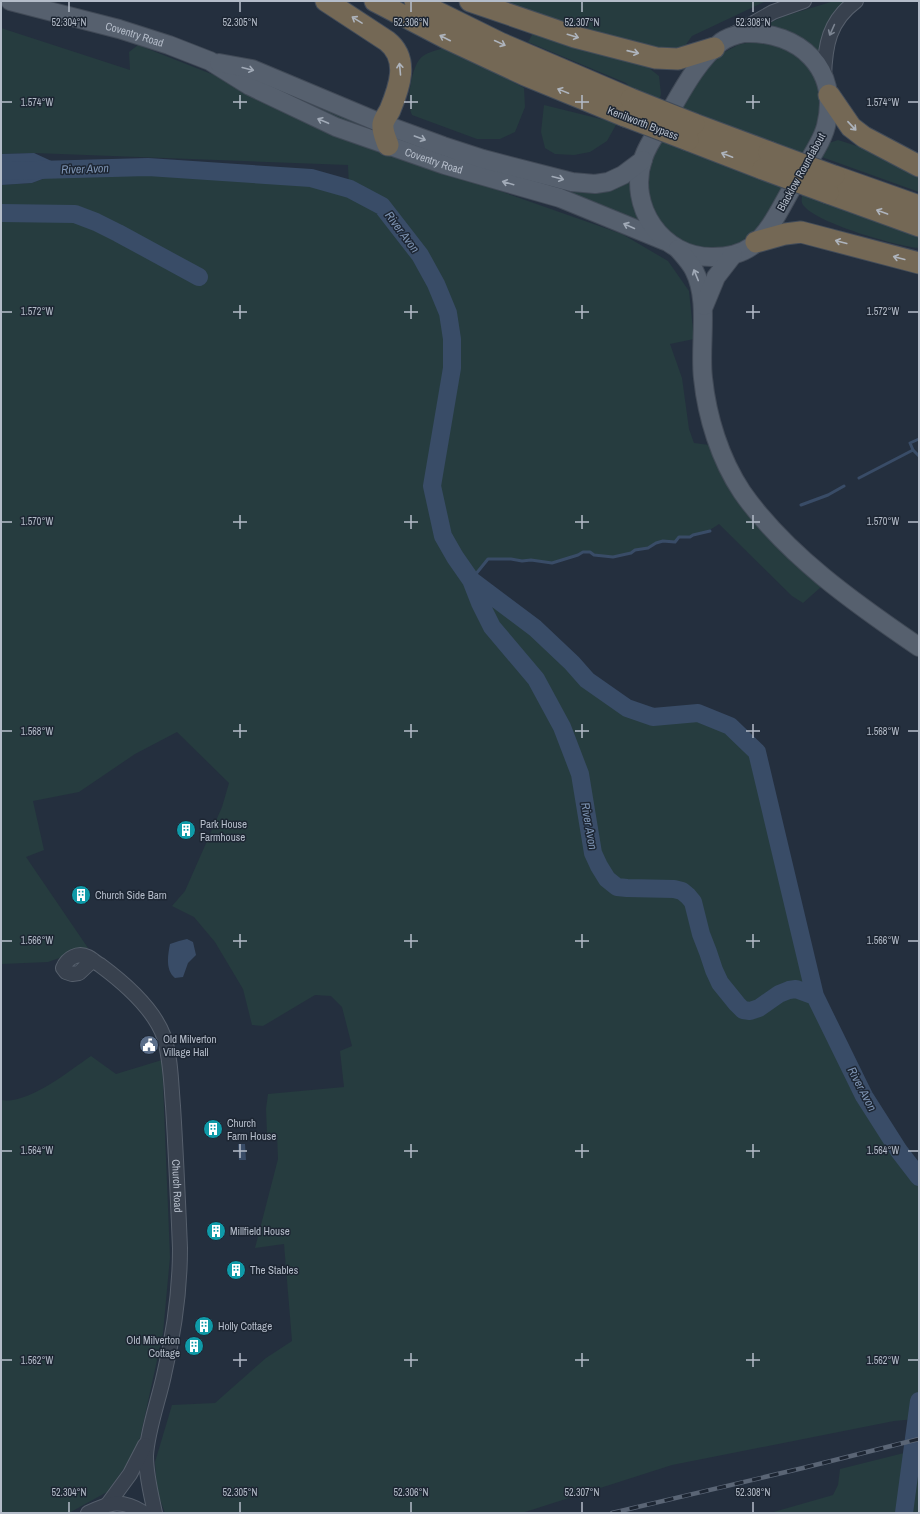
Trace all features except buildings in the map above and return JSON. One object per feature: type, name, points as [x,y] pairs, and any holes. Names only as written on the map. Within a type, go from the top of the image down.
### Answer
[{"type":"highway","points":[[326,1],[381,37],[392,45],[396,51],[400,65],[400,80],[383,124],[383,131],[388,145]]},
{"type":"highway","name":"Kenilworth Bypass","points":[[375,1],[446,38],[525,75],[628,108],[766,161],[831,184],[919,206]]},
{"type":"highway","name":"Kenilworth Bypass","points":[[415,1],[514,49],[628,108]]},
{"type":"highway","points":[[470,1],[575,37],[656,58],[678,59],[714,48]]},
{"type":"highway","points":[[826,86],[851,127],[864,138],[919,166]]},
{"type":"highway","name":"Kenilworth Bypass","points":[[831,184],[919,226]]},
{"type":"highway","points":[[756,242],[785,234],[801,232],[919,263]]},
{"type":"main road","name":"Coventry Road","points":[[10,1],[119,29],[169,45],[210,62],[250,86],[336,127],[445,165],[560,198],[672,245]]},
{"type":"main road","points":[[826,86],[809,56],[796,45],[787,40],[762,34],[744,33],[726,39],[714,48],[696,70],[653,139],[643,160],[639,183],[643,204],[648,219],[653,227],[690,264],[697,277],[704,306],[702,364],[706,400],[711,422],[718,442],[727,464],[742,491],[771,526],[822,575],[866,610],[919,647]]},
{"type":"main road","name":"Coventry Road","points":[[210,62],[252,69],[383,124],[482,158],[580,184],[595,184],[614,179],[623,175],[643,160]]},
{"type":"main road","name":"Blacklow Roundabout","points":[[672,245],[702,257],[712,257],[733,255],[742,252],[756,242],[776,216],[823,134],[827,116],[826,86]]},
{"type":"main road","points":[[704,306],[716,277],[733,255]]},
{"type":"street","points":[[732,36],[774,12],[804,1]]},
{"type":"street","points":[[826,86],[825,53],[829,35],[838,18],[856,1]]},
{"type":"street","name":"Church Road","points":[[92,960],[130,990],[157,1022],[165,1043],[171,1076],[180,1248],[179,1287],[167,1363],[148,1438],[146,1455],[147,1477],[155,1513]]},
{"type":"street","name":"Church Road","points":[[108,1504],[130,1474],[148,1438]]},
{"type":"street","points":[[88,1513],[108,1504],[127,1504],[144,1513]]},
{"type":"green space","points":[[487,1],[766,1],[692,36],[682,50],[652,50]]},
{"type":"green space","points":[[834,1],[850,1],[819,56],[762,26],[785,16]]},
{"type":"green space","points":[[1,28],[130,70],[129,52],[138,45],[219,77],[335,133],[622,234],[668,261],[689,291],[694,339],[670,344],[682,378],[689,429],[694,443],[709,445],[724,478],[764,534],[821,587],[803,603],[792,596],[719,524],[705,532],[679,537],[675,542],[663,541],[648,548],[635,550],[631,553],[613,557],[583,552],[552,563],[531,560],[522,561],[511,559],[488,559],[471,580],[535,628],[572,663],[587,680],[627,708],[653,717],[698,713],[730,726],[757,752],[815,996],[864,1096],[899,1151],[919,1177],[919,1421],[916,1419],[894,1421],[672,1465],[522,1513],[165,1513],[157,1491],[155,1462],[172,1405],[215,1403],[266,1358],[292,1341],[284,1244],[255,1248],[278,1159],[277,1134],[267,1134],[266,1109],[268,1094],[344,1087],[340,1051],[352,1046],[342,1007],[331,996],[315,995],[263,1026],[252,1025],[243,989],[215,942],[194,917],[172,906],[185,891],[222,807],[229,783],[177,732],[135,754],[79,792],[33,801],[44,850],[26,857],[88,948],[48,962],[1,964],[1,185],[32,183],[69,169],[148,167],[311,178],[349,188],[348,165],[34,153],[1,154]]},
{"type":"green space","points":[[535,30],[644,64],[659,76],[660,98],[634,92],[626,83],[528,42]]},
{"type":"green space","points":[[750,42],[763,42],[786,48],[805,62],[820,87],[821,128],[754,236],[729,249],[689,247],[659,225],[645,188],[651,158],[702,73],[719,55],[738,45]]},
{"type":"green space","points":[[444,48],[469,58],[524,88],[525,107],[515,132],[500,139],[477,139],[412,115],[409,95],[416,65],[424,55]]},
{"type":"green space","points":[[248,73],[371,126],[370,129],[367,130],[353,125],[278,91]]},
{"type":"green space","points":[[544,105],[617,123],[607,141],[590,152],[574,155],[555,154],[545,148],[541,132]]},
{"type":"green space","points":[[401,138],[556,184],[634,174],[646,226]]},
{"type":"green space","points":[[838,140],[860,147],[919,173],[919,192],[819,156],[826,144]]},
{"type":"green space","points":[[803,191],[919,232],[919,248],[893,243],[858,233],[824,219],[812,213],[804,206],[802,203]]},
{"type":"green space","points":[[91,1056],[116,1074],[162,1060],[170,1257],[163,1333],[140,1438],[125,1467],[107,1492],[69,1513],[1,1513],[1,1100],[12,1100],[36,1092],[48,1086]]},
{"type":"green space","points":[[904,1453],[911,1464],[919,1458],[919,1513],[770,1513],[833,1495],[838,1485],[840,1469]]},
{"type":"water","points":[[34,153],[69,169],[32,183],[1,185],[1,154]]},
{"type":"water","points":[[187,939],[193,942],[196,955],[188,963],[183,977],[175,978],[168,967],[170,944]]},
{"type":"water","points":[[238,1144],[245,1144],[246,1160],[239,1160]]},
{"type":"waterway","name":"River Avon","points":[[1,171],[148,167],[311,178],[350,189],[382,206],[420,255],[436,284],[448,313],[452,339],[452,368],[432,486],[443,536],[471,580],[492,627],[536,679],[562,727],[580,774],[593,853],[599,866],[607,879],[617,887],[674,889],[682,891],[688,896],[693,902],[701,934],[720,983],[743,1010],[750,1011],[759,1008],[779,994],[789,990],[796,989],[815,996]]},
{"type":"waterway","points":[[1,213],[75,214],[118,233],[199,277]]},
{"type":"waterway","points":[[859,478],[913,450],[910,443],[919,439]]},
{"type":"waterway","points":[[913,450],[919,456]]},
{"type":"waterway","points":[[801,505],[828,495],[844,486]]},
{"type":"waterway","points":[[471,580],[488,559],[511,559],[522,561],[531,560],[552,563],[583,552],[613,557],[631,553],[635,550],[648,548],[663,541],[675,542],[679,537],[690,537],[710,531]]},
{"type":"waterway","name":"River Avon","points":[[471,580],[535,628],[572,663],[587,680],[627,708],[653,717],[698,713],[730,726],[757,752],[815,996],[864,1096],[899,1151],[919,1177]]},
{"type":"waterway","name":"River Avon","points":[[904,1513],[919,1401]]},
{"type":"railway","points":[[612,1513],[919,1439]]},
{"type":"place","name":"Park House Farmhouse","points":[[186,830]]},
{"type":"place","name":"Church Side Barn","points":[[81,895]]},
{"type":"place","name":"Old Milverton Village Hall","points":[[149,1045]]},
{"type":"place","name":"Church Farm House","points":[[213,1129]]},
{"type":"place","name":"Millfield House","points":[[216,1231]]},
{"type":"place","name":"The Stables","points":[[236,1270]]},
{"type":"place","name":"Holly Cottage","points":[[204,1326]]},
{"type":"place","name":"Old Milverton Cottage","points":[[194,1346]]}]
